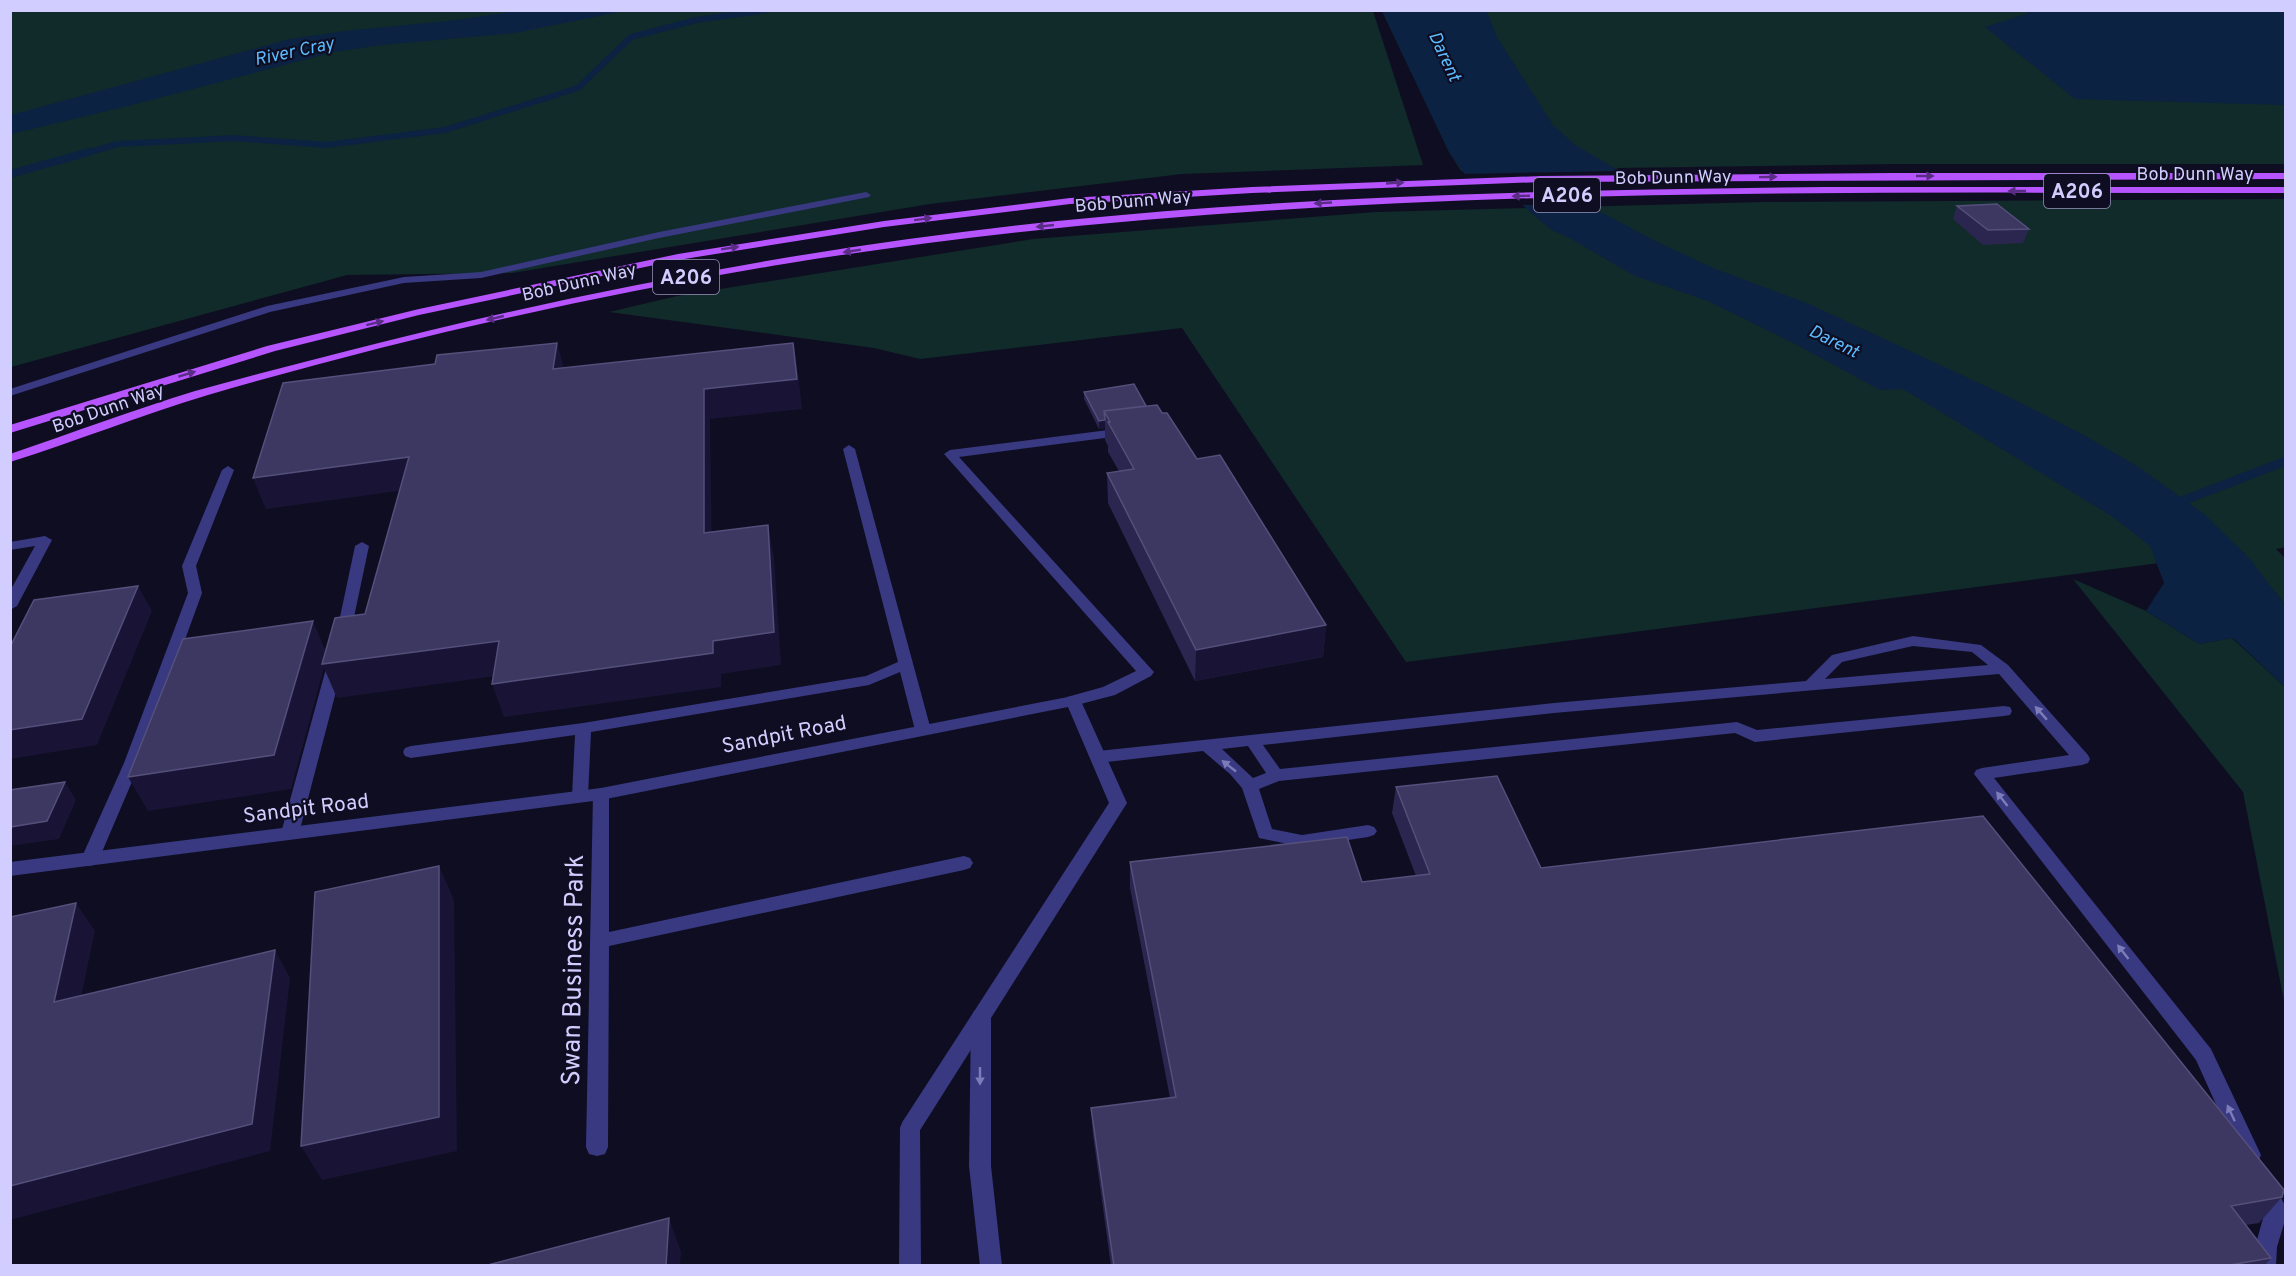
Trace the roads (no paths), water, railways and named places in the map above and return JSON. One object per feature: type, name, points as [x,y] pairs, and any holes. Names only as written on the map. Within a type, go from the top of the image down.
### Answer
[{"type":"main road","name":"Bob Dunn Way","points":[[10,429],[271,348],[419,312],[678,256],[884,224],[1070,201],[1435,182],[1668,178],[2286,176]]},
{"type":"main road","name":"Bob Dunn Way","points":[[10,458],[189,397],[421,334],[652,283],[880,247],[1059,224],[1263,207],[1449,198],[1684,193],[2286,190]]},
{"type":"street","points":[[10,393],[267,309],[404,280],[481,275],[659,235],[866,195]]},
{"type":"street","name":"Sandpit Road","points":[[10,869],[601,794],[1073,702],[1109,691],[1146,672],[950,454],[1137,430]]},
{"type":"street","points":[[849,449],[923,730]]},
{"type":"street","points":[[90,859],[132,763],[195,593],[189,566],[228,470]]},
{"type":"street","points":[[10,546],[45,540],[10,606]]},
{"type":"street","points":[[290,833],[340,646],[362,546]]},
{"type":"street","points":[[1811,685],[1837,658],[1913,641],[1976,648],[2003,669],[2082,759],[1982,774],[2204,1055],[2276,1211],[2266,1247],[2265,1266]]},
{"type":"street","points":[[411,752],[583,728],[869,680],[906,664]]},
{"type":"street","points":[[1098,757],[1554,708],[2003,669]]},
{"type":"street","points":[[910,1266],[910,1128],[1118,803],[1073,702]]},
{"type":"street","points":[[1250,786],[1276,776],[1737,727],[1755,736],[2004,711]]},
{"type":"street","points":[[580,796],[583,728]]},
{"type":"street","points":[[1253,742],[1276,776]]},
{"type":"street","points":[[1207,746],[1236,770],[1250,786],[1264,834],[1302,841],[1368,831]]},
{"type":"street","name":"Swan Business Park","points":[[597,1147],[601,794]]},
{"type":"street","points":[[599,941],[964,864]]},
{"type":"street","points":[[981,1017],[980,1166],[991,1266]]},
{"type":"water","name":"Darent","points":[[1484,10],[1488,14],[1497,37],[1553,125],[1575,145],[1623,173],[1557,175],[1592,207],[1651,239],[1713,268],[1809,304],[2011,398],[2082,434],[2140,468],[2204,514],[2250,559],[2285,605],[2285,687],[2233,638],[2199,644],[2146,611],[2164,583],[2150,546],[2113,517],[1903,389],[1880,390],[1797,345],[1708,301],[1635,276],[1550,229],[1489,176],[1466,176],[1449,152],[1382,11]]},
{"type":"water","name":"River Cray","points":[[517,11],[624,11],[515,33],[382,45],[334,52],[11,134],[11,115],[290,39]]},
{"type":"water","points":[[2024,11],[2285,11],[2285,105],[2075,99],[1985,27],[2029,13]]},
{"type":"waterway","points":[[83,154],[118,144],[234,138],[326,145],[445,130],[578,88],[631,37],[696,20],[767,10]]},
{"type":"waterway","points":[[10,174],[89,152]]},
{"type":"waterway","points":[[2174,504],[2286,461]]}]
